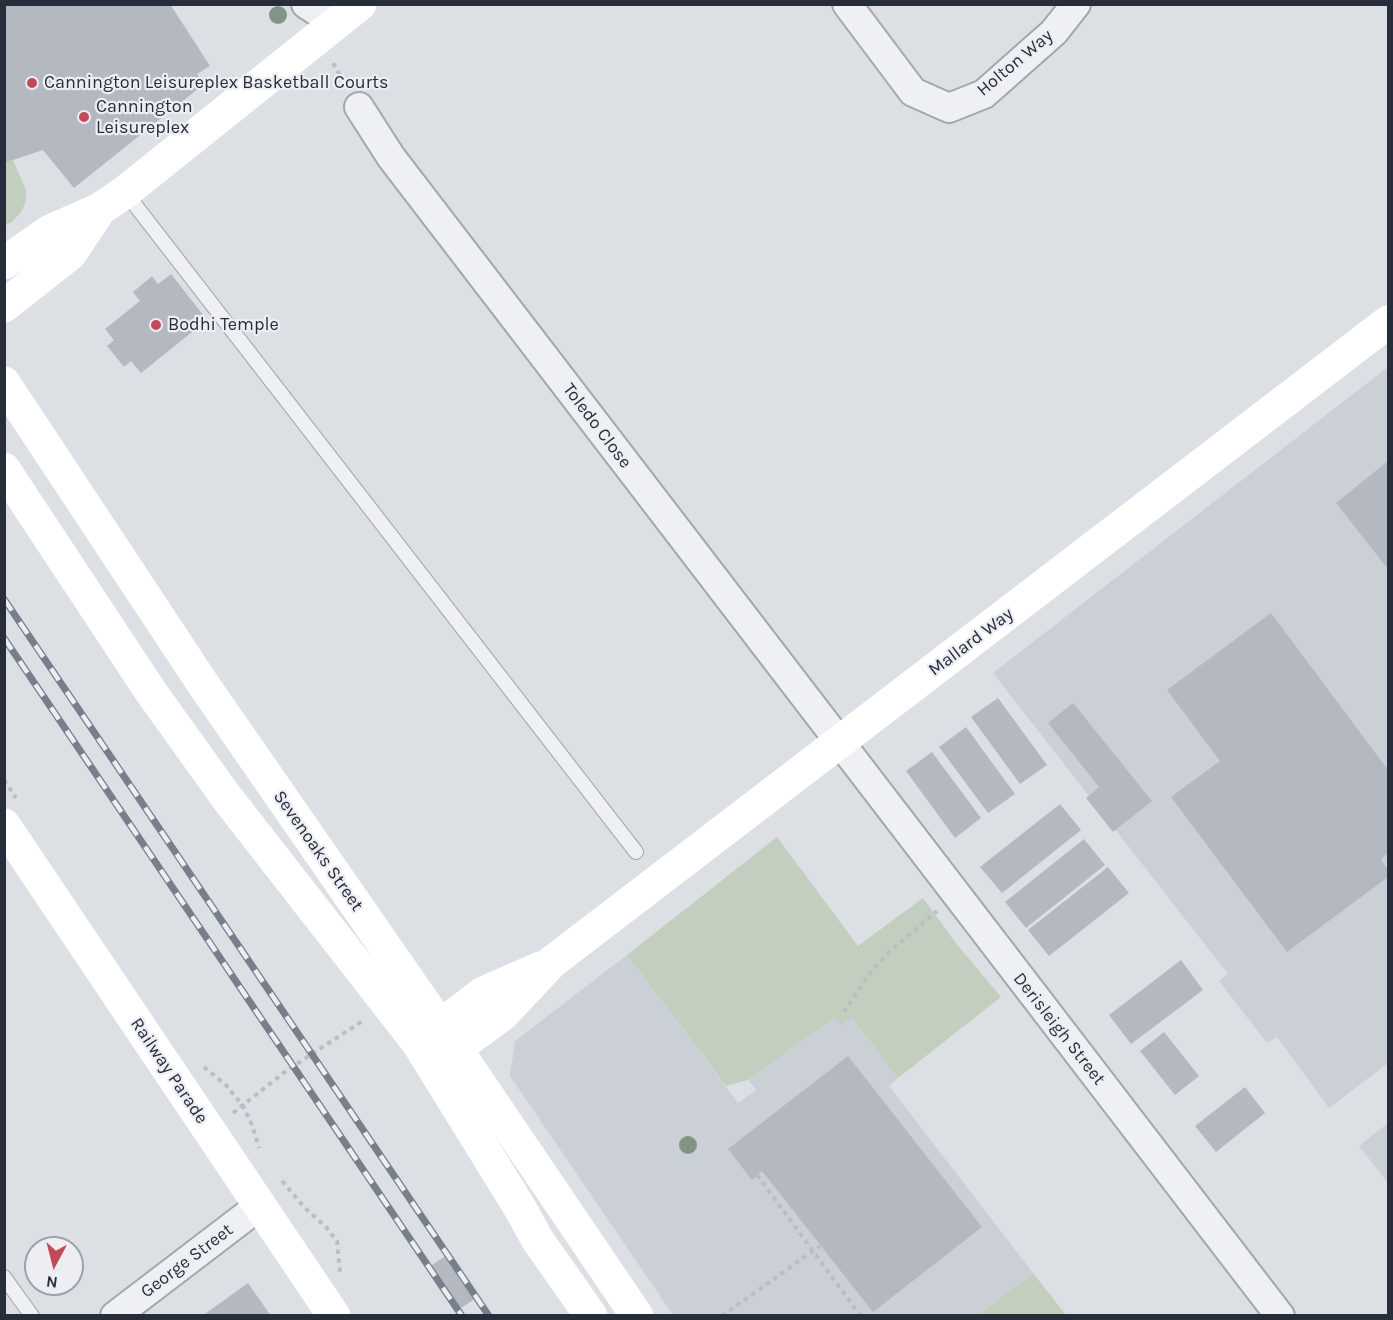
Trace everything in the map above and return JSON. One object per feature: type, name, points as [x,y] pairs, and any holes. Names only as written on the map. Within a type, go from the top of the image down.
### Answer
[{"type":"main road","points":[[4,263],[50,231],[112,200],[353,9]]},
{"type":"main road","points":[[4,306],[70,254],[112,200]]},
{"type":"main road","name":"Mallard Way","points":[[436,1046],[483,993],[552,962],[1389,322]]},
{"type":"main road","name":"Sevenoaks Street","points":[[4,383],[203,684],[436,1046],[586,1254],[636,1316]]},
{"type":"main road","name":"Sevenoaks Street","points":[[4,469],[164,712],[227,798],[386,1002],[436,1046],[520,1208],[549,1247],[591,1316]]},
{"type":"main road","name":"Railway Parade","points":[[4,825],[334,1316]]},
{"type":"street","points":[[306,4],[353,9]]},
{"type":"street","name":"Holton Way","points":[[847,4],[913,92],[948,108],[984,94],[1054,32],[1076,4]]},
{"type":"street","name":"Toledo Close","points":[[359,107],[391,157],[839,743]]},
{"type":"street","name":"Derisleigh Street","points":[[839,743],[1280,1316]]},
{"type":"street","name":"George Street","points":[[115,1316],[259,1206]]},
{"type":"lane","points":[[112,200],[636,852]]},
{"type":"lane","points":[[4,1277],[32,1316]]},
{"type":"path","points":[[844,1012],[870,973],[890,951],[957,897]]},
{"type":"path","points":[[208,1129],[243,1106],[286,1071],[365,1019],[386,1002]]},
{"type":"path","points":[[757,1175],[860,1315]]},
{"type":"path","points":[[722,1316],[820,1246]]},
{"type":"shaded area","points":[[1388,367],[1388,1063],[1329,1108],[1277,1037],[1267,1043],[1219,981],[1228,974],[993,673]]},
{"type":"shaded area","points":[[627,955],[738,1103],[756,1090],[748,1080],[835,1017],[851,1017],[898,1078],[889,1086],[1033,1273],[978,1315],[673,1315],[510,1076],[515,1041]]},
{"type":"shaded area","points":[[1388,1123],[1388,1183],[1359,1146]]},
{"type":"green space","points":[[13,160],[26,190],[26,201],[21,212],[12,222],[5,225],[5,163]]},
{"type":"green space","points":[[777,837],[858,946],[923,898],[955,942],[1001,997],[898,1078],[852,1018],[841,1025],[835,1017],[748,1080],[726,1086],[627,955]]},
{"type":"green space","points":[[1033,1273],[1066,1315],[978,1315]]},
{"type":"building","name":"Cannington Leisureplex","points":[[4,4],[170,4],[210,66],[197,74],[204,84],[74,188],[43,150],[4,163]]},
{"type":"building","name":"Bodhi Temple","points":[[171,274],[207,320],[141,373],[131,361],[124,367],[107,346],[114,340],[105,329],[140,301],[133,292],[152,276],[158,284]]},
{"type":"building","points":[[1388,461],[1388,569],[1336,503]]},
{"type":"building","points":[[1271,613],[1388,770],[1388,853],[1381,859],[1388,870],[1388,877],[1287,952],[1171,797],[1220,761],[1167,690]]},
{"type":"building","points":[[998,698],[1047,765],[1020,784],[971,717]]},
{"type":"building","points":[[1073,703],[1152,801],[1113,832],[1086,798],[1099,787],[1048,723]]},
{"type":"building","points":[[966,727],[1015,794],[988,813],[939,747]]},
{"type":"building","points":[[932,752],[981,818],[955,838],[906,771]]},
{"type":"building","points":[[1060,804],[1081,830],[1002,893],[980,867]]},
{"type":"building","points":[[1084,839],[1105,865],[1026,928],[1005,902]]},
{"type":"building","points":[[1108,867],[1129,893],[1049,956],[1028,930]]},
{"type":"building","points":[[1181,960],[1203,990],[1131,1044],[1109,1015]]},
{"type":"building","points":[[1164,1032],[1199,1076],[1175,1095],[1140,1051]]},
{"type":"building","points":[[848,1056],[982,1227],[873,1312],[762,1171],[752,1180],[728,1149]]},
{"type":"building","points":[[1245,1087],[1265,1113],[1216,1152],[1195,1126]]},
{"type":"building","points":[[450,1253],[479,1296],[455,1312],[426,1269]]},
{"type":"building","points":[[248,1283],[271,1316],[202,1316]]},
{"type":"railway","points":[[4,599],[489,1316]]},
{"type":"railway","points":[[4,638],[462,1316]]},
{"type":"place","name":"Cannington Leisureplex Basketball Courts","points":[[32,83]]},
{"type":"place","name":"Cannington Leisureplex","points":[[84,117]]},
{"type":"place","name":"Bodhi Temple","points":[[156,325]]}]
